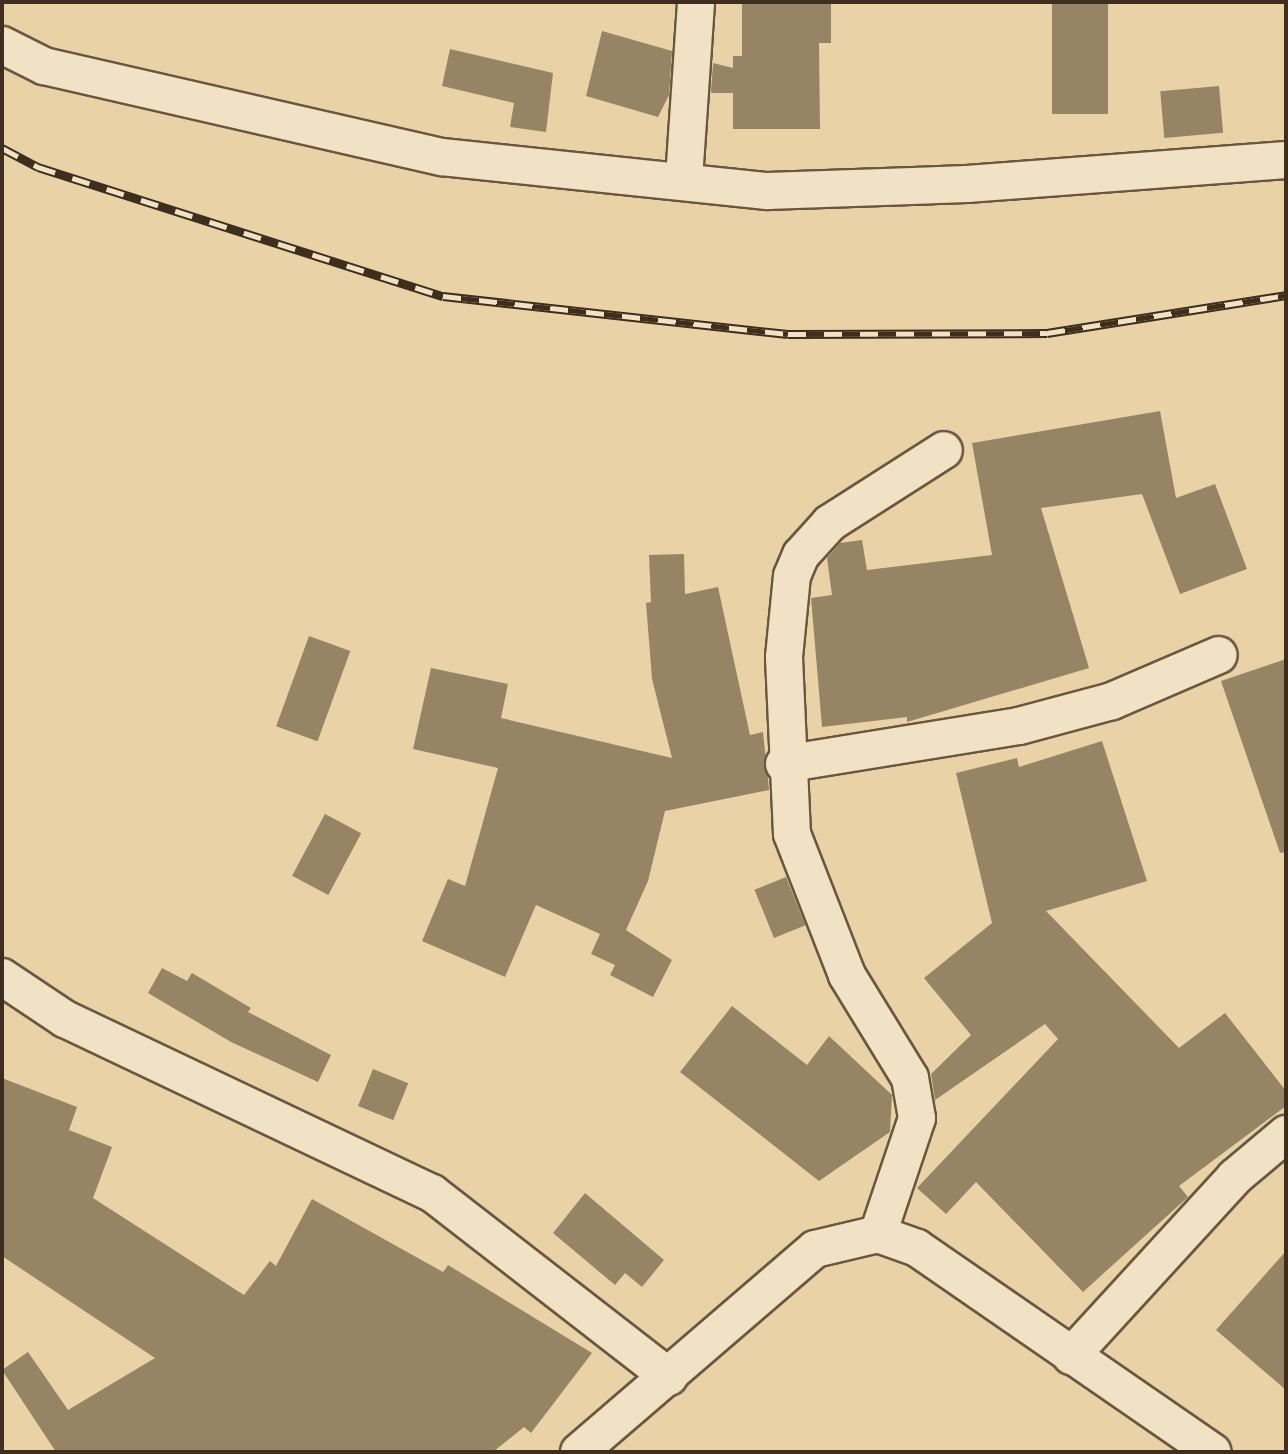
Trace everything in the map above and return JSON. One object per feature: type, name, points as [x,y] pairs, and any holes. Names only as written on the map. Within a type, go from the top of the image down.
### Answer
[{"type":"street","points":[[684,179],[696,2]]},
{"type":"street","points":[[2,45],[44,66],[442,157],[684,179],[767,191],[967,184],[1286,160]]},
{"type":"street","points":[[878,1234],[917,1118],[910,1078],[847,975],[792,834],[784,764],[784,657],[801,555],[830,523],[944,450]]},
{"type":"street","points":[[784,764],[1019,726],[1112,701],[1219,655]]},
{"type":"street","points":[[2,977],[65,1019],[432,1193],[669,1377]]},
{"type":"street","points":[[1071,1356],[1235,1177],[1286,1134]]},
{"type":"street","points":[[579,1452],[815,1249],[878,1234],[917,1248],[1213,1452]]},
{"type":"building","points":[[742,2],[831,2],[831,43],[819,43],[820,129],[733,129],[733,93],[711,93],[713,63],[733,68],[733,56],[742,56]]},
{"type":"building","points":[[1052,2],[1108,2],[1108,114],[1052,114]]},
{"type":"building","points":[[602,31],[672,51],[669,95],[658,117],[586,96]]},
{"type":"building","points":[[450,49],[553,73],[546,132],[510,127],[514,103],[442,86]]},
{"type":"building","points":[[1219,86],[1223,133],[1164,138],[1160,91]]},
{"type":"building","points":[[1160,411],[1176,498],[1215,484],[1247,569],[1180,594],[1142,494],[1041,508],[1089,668],[907,722],[907,717],[822,727],[811,598],[832,595],[827,558],[840,543],[862,540],[867,570],[992,555],[972,443]]},
{"type":"building","points":[[684,554],[685,594],[718,587],[750,735],[763,732],[769,790],[665,811],[648,881],[626,930],[672,960],[653,997],[610,975],[615,965],[591,954],[600,934],[536,905],[505,977],[422,941],[448,879],[465,886],[498,768],[413,749],[431,668],[508,684],[501,718],[672,758],[652,679],[646,603],[651,602],[649,555]]},
{"type":"building","points":[[309,636],[350,651],[318,741],[276,726]]},
{"type":"building","points":[[1286,659],[1286,852],[1280,853],[1221,681]]},
{"type":"building","points":[[1102,741],[1147,881],[1046,911],[1179,1048],[1225,1013],[1286,1091],[1286,1106],[1179,1186],[1188,1197],[1083,1292],[976,1182],[946,1214],[917,1188],[1058,1039],[1045,1024],[935,1100],[931,1074],[971,1035],[924,978],[992,923],[956,773],[1017,758],[1019,767]]},
{"type":"building","points":[[325,814],[361,833],[328,895],[292,876]]},
{"type":"building","points":[[786,877],[805,925],[774,938],[754,890]]},
{"type":"building","points":[[162,968],[187,981],[192,973],[251,1008],[248,1012],[331,1055],[318,1082],[231,1042],[148,993]]},
{"type":"building","points":[[732,1006],[807,1065],[829,1036],[892,1095],[890,1132],[819,1181],[680,1072]]},
{"type":"building","points":[[373,1069],[408,1083],[393,1120],[358,1106]]},
{"type":"building","points":[[2,1078],[77,1107],[69,1130],[112,1147],[93,1198],[244,1295],[270,1261],[276,1266],[312,1199],[443,1272],[448,1265],[592,1353],[531,1433],[524,1427],[493,1452],[56,1452],[2,1370],[28,1352],[68,1410],[155,1358],[2,1256]]},
{"type":"building","points":[[585,1193],[664,1260],[642,1287],[625,1273],[615,1285],[553,1233]]},
{"type":"building","points":[[1286,1251],[1286,1390],[1216,1330]]},
{"type":"railway","points":[[2,148],[38,167],[443,296],[788,334],[1047,333],[1286,295]]}]
